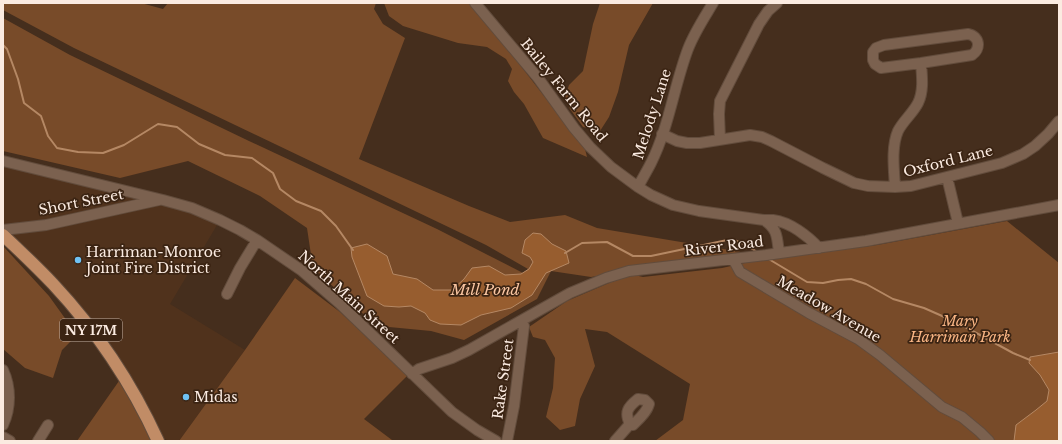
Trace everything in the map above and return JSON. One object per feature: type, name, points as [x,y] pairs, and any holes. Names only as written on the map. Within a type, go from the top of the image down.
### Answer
[{"type":"main road","name":"NY 17M","points":[[3,235],[53,284],[83,319],[112,358],[126,380],[148,419],[158,441]]},
{"type":"street","name":"Bailey Farm Road","points":[[475,3],[538,78],[574,128],[590,147],[611,167],[638,187]]},
{"type":"street","name":"Melody Lane","points":[[638,187],[651,163],[662,134],[688,47],[713,3]]},
{"type":"street","points":[[720,139],[720,100],[760,24],[768,11],[777,3]]},
{"type":"street","points":[[968,34],[972,34],[977,40],[978,46],[976,52],[972,55],[921,63],[881,68],[875,64],[873,60],[873,52],[876,48],[884,45],[968,34]]},
{"type":"street","points":[[895,187],[894,152],[896,140],[898,132],[918,103],[920,97],[922,90],[921,63]]},
{"type":"street","name":"Oxford Lane","points":[[662,134],[677,141],[687,143],[700,143],[750,135],[762,137],[854,183],[868,186],[895,187],[911,186],[1002,163],[1023,154],[1035,146],[1059,121]]},
{"type":"street","name":"North Main Street","points":[[3,161],[192,208],[220,220],[257,240],[301,270],[339,303],[442,404],[477,430],[496,441]]},
{"type":"street","points":[[947,177],[958,223]]},
{"type":"street","points":[[638,187],[673,205],[699,211],[774,220],[786,224],[811,239],[819,248]]},
{"type":"street","name":"Short Street","points":[[3,230],[46,225],[163,200]]},
{"type":"street","name":"River Road","points":[[412,374],[419,369],[452,358],[469,350],[570,293],[606,278],[641,270],[866,241],[1059,205]]},
{"type":"street","points":[[764,220],[771,225],[775,231],[779,253]]},
{"type":"street","points":[[227,294],[240,268],[257,240]]},
{"type":"street","name":"Meadow Avenue","points":[[737,258],[740,272],[858,340],[880,355],[942,407],[962,417],[989,441]]},
{"type":"street","name":"Rake Street","points":[[508,441],[524,326],[522,321]]},
{"type":"street","points":[[3,370],[6,376],[9,398],[8,412],[3,425]]},
{"type":"street","points":[[615,441],[630,424]]},
{"type":"street","points":[[38,441],[48,425]]},
{"type":"street","points":[[3,437],[10,441]]},
{"type":"shaded area","points":[[3,161],[220,220],[170,304],[245,350],[179,441],[169,441],[154,433],[112,358],[3,235]]},
{"type":"green space","points":[[3,3],[141,3],[163,9],[168,3],[376,3],[374,9],[383,24],[405,38],[359,159],[510,222],[565,215],[597,228],[741,252],[591,277],[551,271],[537,299],[464,340],[431,331],[389,327],[362,313],[313,268],[307,228],[260,196],[188,161],[120,178],[3,151],[3,18],[70,55],[437,229],[523,273],[528,269],[486,245],[74,48],[3,10]]},
{"type":"green space","points":[[384,3],[472,3],[585,149],[587,157],[543,138],[524,104],[514,92],[508,81],[512,69],[506,59],[487,47],[458,43],[403,26],[389,16]]},
{"type":"green space","points":[[600,3],[653,3],[629,45],[618,92],[609,117],[600,131],[583,127],[570,109],[565,97],[569,85],[583,71],[593,24]]},
{"type":"green space","name":"Mary Harriman Park","points":[[1007,221],[1059,263],[1059,441],[655,441],[683,420],[690,384],[607,332],[585,329],[595,366],[580,399],[575,426],[560,430],[546,417],[553,388],[555,358],[545,340],[533,337],[529,327],[567,301],[630,274],[643,277],[722,268],[749,262],[877,245]]},
{"type":"green space","points":[[3,246],[49,296],[77,335],[62,350],[53,378],[25,368],[3,349]]},
{"type":"green space","points":[[295,278],[340,312],[408,375],[364,419],[392,440],[179,441],[245,350]]},
{"type":"green space","points":[[119,381],[139,413],[152,441],[77,441]]},
{"type":"water","name":"Mill Pond","points":[[533,233],[541,234],[552,244],[566,251],[569,263],[546,273],[532,295],[511,308],[481,315],[461,325],[440,324],[430,320],[425,313],[411,306],[384,306],[367,296],[352,257],[351,248],[367,244],[387,256],[393,274],[417,279],[433,290],[452,290],[464,279],[472,268],[489,266],[505,275],[521,274],[529,269],[533,262],[530,257],[522,253],[525,240]]},
{"type":"water","points":[[1059,352],[1059,441],[1014,441],[1016,425],[1047,401],[1049,390],[1040,375],[1029,363],[1030,357]]},
{"type":"waterway","points":[[3,45],[7,49],[18,79],[24,103],[41,116],[48,136],[57,148],[78,152],[103,153],[124,145],[158,124],[177,127],[199,144],[225,155],[252,158],[273,173],[280,189],[296,201],[321,211],[336,226],[353,250]]},
{"type":"waterway","points":[[565,253],[582,243],[607,242],[633,256],[651,256],[732,239],[757,252]]},
{"type":"waterway","points":[[767,258],[807,282],[823,283],[851,279],[866,284],[893,299],[924,308],[958,323],[1013,353],[1030,360]]},
{"type":"place","name":"Harriman-Monroe Joint Fire District","points":[[78,260]]},
{"type":"place","name":"Midas","points":[[186,397]]}]
